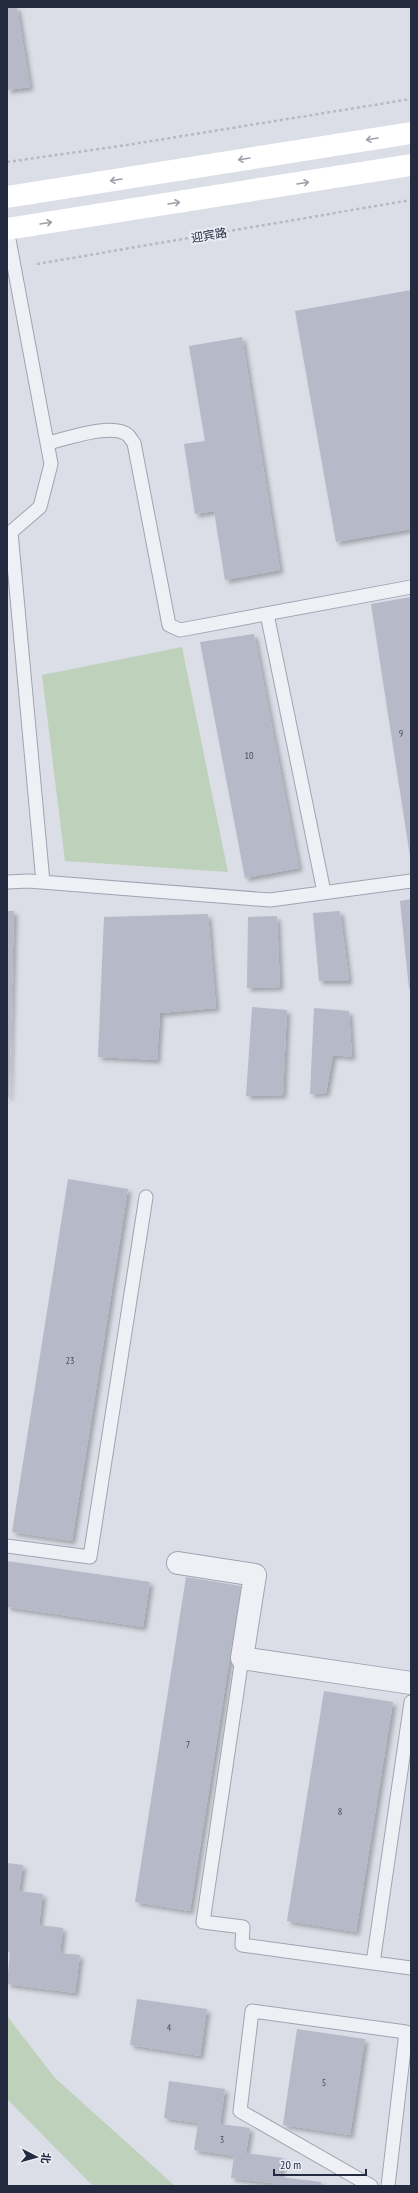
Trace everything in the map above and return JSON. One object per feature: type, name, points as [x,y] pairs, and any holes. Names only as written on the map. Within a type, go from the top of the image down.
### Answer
[{"type":"main road","points":[[7,197],[411,133]]},
{"type":"main road","points":[[7,229],[411,165]]},
{"type":"street","points":[[178,1563],[255,1575],[242,1658],[411,1684]]},
{"type":"lane","points":[[7,229],[52,464],[40,507],[9,532],[43,882]]},
{"type":"lane","points":[[48,443],[105,429],[118,430],[128,435],[134,443],[169,625],[180,630],[411,587]]},
{"type":"lane","points":[[267,614],[324,892]]},
{"type":"lane","points":[[7,882],[43,882],[270,900],[411,881]]},
{"type":"lane","points":[[7,1546],[90,1557],[146,1197]]},
{"type":"lane","points":[[242,1658],[203,1922],[243,1927],[242,1946],[411,1968]]},
{"type":"lane","points":[[374,1963],[411,1702]]},
{"type":"lane","points":[[371,2186],[240,2111],[252,2011],[406,2032],[388,2186]]},
{"type":"path","points":[[7,162],[126,145],[411,99]]},
{"type":"path","name":"迎宾路","points":[[14,267],[411,200]]},
{"type":"green space","points":[[182,647],[228,872],[65,861],[42,675]]},
{"type":"green space","points":[[7,2016],[55,2078],[175,2186],[93,2186],[7,2099]]},
{"type":"building","points":[[7,7],[17,7],[30,87],[7,90]]},
{"type":"building","points":[[411,290],[411,529],[336,542],[295,311]]},
{"type":"building","points":[[242,337],[280,570],[225,580],[214,511],[195,514],[184,444],[205,441],[189,346]]},
{"type":"building","points":[[411,597],[411,856],[410,856],[371,604]]},
{"type":"building","points":[[254,634],[299,868],[245,878],[200,642]]},
{"type":"building","points":[[411,899],[411,988],[409,988],[400,901]]},
{"type":"building","points":[[7,911],[14,911],[9,1097],[7,1097]]},
{"type":"building","points":[[340,911],[349,981],[319,981],[313,913]]},
{"type":"building","points":[[208,914],[216,1008],[160,1013],[157,1060],[98,1057],[104,917]]},
{"type":"building","points":[[277,916],[280,987],[247,988],[248,917]]},
{"type":"building","points":[[252,1007],[287,1010],[283,1095],[246,1096]]},
{"type":"building","points":[[314,1008],[349,1011],[352,1057],[333,1055],[326,1093],[310,1094]]},
{"type":"building","points":[[68,1179],[128,1189],[72,1541],[12,1532]]},
{"type":"building","points":[[7,1561],[150,1582],[143,1627],[7,1607]]},
{"type":"building","points":[[186,1577],[241,1586],[190,1911],[135,1902]]},
{"type":"building","points":[[324,1691],[393,1702],[356,1932],[287,1921]]},
{"type":"building","points":[[7,1863],[23,1865],[19,1891],[43,1894],[39,1925],[63,1928],[60,1953],[80,1955],[75,1993],[7,1984],[10,1952],[7,1952]]},
{"type":"building","points":[[137,1999],[207,2009],[200,2056],[130,2045]]},
{"type":"building","points":[[297,2029],[365,2039],[350,2135],[283,2125]]},
{"type":"building","points":[[169,2081],[225,2089],[220,2124],[250,2128],[246,2153],[283,2158],[280,2177],[321,2182],[321,2186],[271,2186],[271,2183],[231,2178],[234,2156],[194,2150],[198,2123],[164,2118]]}]
